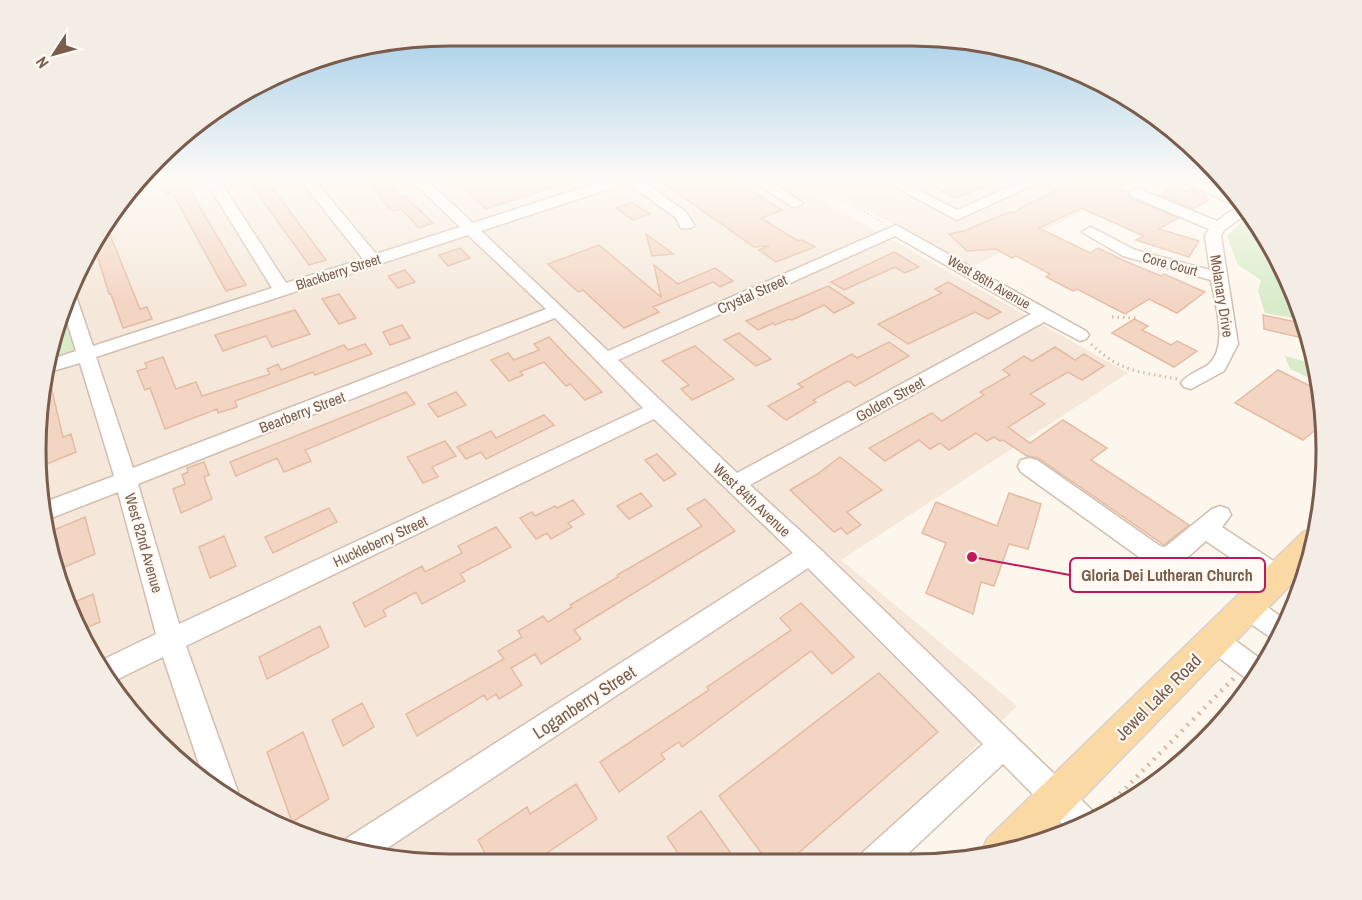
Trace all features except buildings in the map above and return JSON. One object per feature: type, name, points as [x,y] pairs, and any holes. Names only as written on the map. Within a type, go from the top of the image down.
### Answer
[{"type":"main road","name":"Jewel Lake Road","points":[[1013,841],[1302,553]]},
{"type":"street","points":[[238,220],[282,290]]},
{"type":"street","points":[[340,220],[373,261]]},
{"type":"street","name":"West 84th Avenue","points":[[460,220],[607,358],[656,410],[810,554],[1056,798],[1085,814]]},
{"type":"street","name":"Blackberry Street","points":[[56,364],[500,220]]},
{"type":"street","points":[[684,220],[686,225]]},
{"type":"street","points":[[1201,220],[1218,227],[1228,220]]},
{"type":"street","name":"Molanary Drive","points":[[1191,383],[1217,367],[1229,344],[1213,236],[1218,227]]},
{"type":"street","name":"West 86th Avenue","points":[[896,230],[1080,335]]},
{"type":"street","name":"Crystal Street","points":[[607,358],[896,230]]},
{"type":"street","name":"Core Court","points":[[1090,232],[1129,253],[1219,277]]},
{"type":"street","name":"West 82nd Avenue","points":[[72,309],[126,480],[171,640],[218,779]]},
{"type":"street","name":"Bearberry Street","points":[[51,509],[558,311]]},
{"type":"street","name":"Golden Street","points":[[736,483],[1045,314]]},
{"type":"street","name":"Huckleberry Street","points":[[111,668],[656,410]]},
{"type":"street","points":[[1029,466],[1154,555],[1169,558],[1212,522],[1278,577]]},
{"type":"street","name":"Loganberry Street","points":[[365,845],[810,554]]},
{"type":"street","points":[[1247,607],[1275,627]]},
{"type":"street","points":[[1215,640],[1251,668]]},
{"type":"street","points":[[884,854],[1003,745]]},
{"type":"path","points":[[878,220],[896,230]]},
{"type":"path","points":[[1112,317],[1136,318]]},
{"type":"path","points":[[1080,335],[1116,365],[1191,383]]},
{"type":"path","points":[[1112,800],[1246,676]]},
{"type":"shaded area","points":[[119,220],[857,220],[1128,373],[841,560],[1017,706],[866,854],[424,853],[371,846],[296,823],[248,799],[226,785],[204,770],[165,735],[130,696],[115,674],[101,652],[77,604],[54,529],[46,450],[54,371],[77,296],[101,248]]},
{"type":"shaded area","points":[[885,220],[1065,220],[970,268]]},
{"type":"green space","points":[[1243,220],[1274,272],[1293,318],[1265,313],[1258,291],[1261,280],[1238,265],[1227,236]]},
{"type":"green space","points":[[68,320],[77,354],[57,360]]},
{"type":"green space","points":[[1285,356],[1306,362],[1309,378],[1290,369]]},
{"type":"place","name":"Gloria Dei Lutheran Church","points":[[972,557]]}]
